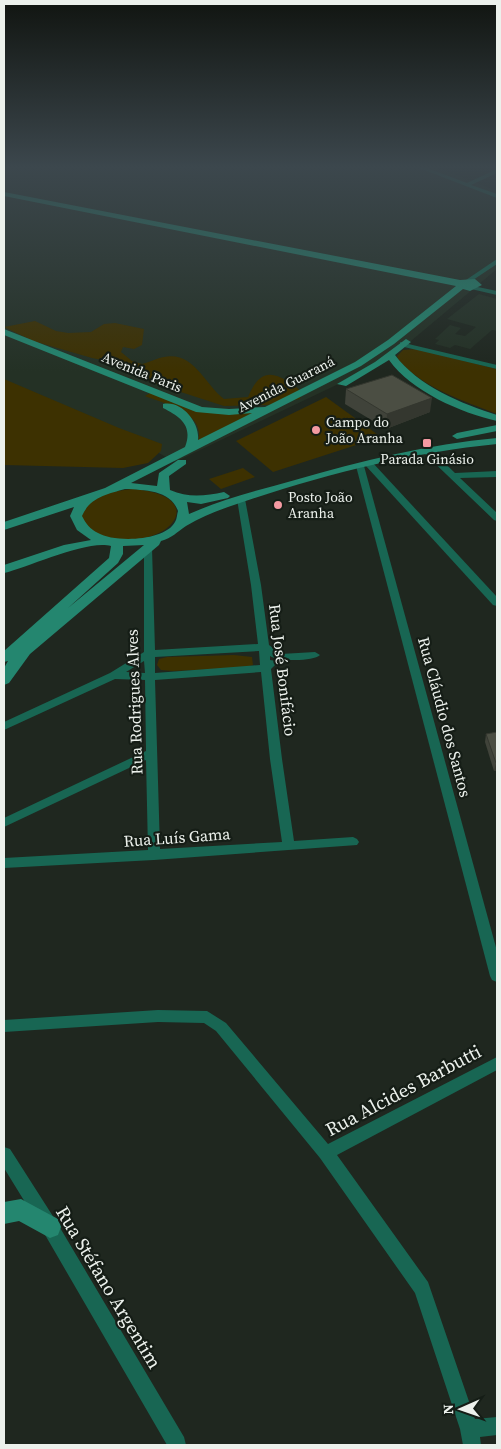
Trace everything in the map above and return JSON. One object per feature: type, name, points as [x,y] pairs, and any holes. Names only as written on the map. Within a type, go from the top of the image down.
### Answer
[{"type":"street","points":[[220,236],[497,289]]},
{"type":"street","name":"Avenida Guaraná","points":[[165,491],[162,484],[163,475],[172,468],[378,364],[497,260]]},
{"type":"street","points":[[488,268],[497,270]]},
{"type":"street","points":[[420,274],[452,288],[448,296]]},
{"type":"street","points":[[471,284],[497,293]]},
{"type":"street","name":"Avenida Guaraná","points":[[4,526],[88,498],[111,488],[358,364],[448,296],[471,284]]},
{"type":"street","name":"Avenida Paris","points":[[4,332],[200,410],[229,412],[275,407]]},
{"type":"street","name":"Avenida Paris","points":[[4,338],[176,411],[193,425],[195,435],[190,447]]},
{"type":"street","points":[[403,344],[497,367]]},
{"type":"street","points":[[390,355],[407,373],[424,386],[497,418]]},
{"type":"street","points":[[358,364],[389,365],[407,373]]},
{"type":"street","points":[[176,498],[215,499],[374,454],[497,428]]},
{"type":"street","points":[[4,680],[12,666],[25,651],[147,548],[179,526],[209,509],[364,465],[426,450],[497,441]]},
{"type":"street","points":[[426,450],[497,518]]},
{"type":"street","points":[[364,465],[384,481],[497,603]]},
{"type":"street","name":"Rua Cláudio dos Santos","points":[[364,465],[366,485],[497,976]]},
{"type":"street","points":[[453,476],[497,474]]},
{"type":"street","points":[[366,485],[384,481]]},
{"type":"street","points":[[111,488],[139,486],[165,491],[183,505],[185,513],[179,526]]},
{"type":"street","points":[[79,526],[76,514],[80,505],[88,498]]},
{"type":"street","name":"Rua José Bonifácio","points":[[241,499],[264,647],[289,846]]},
{"type":"street","points":[[487,509],[497,508]]},
{"type":"street","points":[[4,531],[54,518],[79,526],[102,541],[117,544],[141,543],[163,537]]},
{"type":"street","points":[[4,560],[67,541],[79,526]]},
{"type":"street","points":[[4,569],[68,548],[102,541]]},
{"type":"street","points":[[5,654],[114,560],[117,554],[117,544]]},
{"type":"street","name":"Rua Rodrigues Alves","points":[[147,548],[154,855]]},
{"type":"street","points":[[4,726],[114,675],[148,654],[264,647],[279,657],[315,655]]},
{"type":"street","points":[[114,675],[149,677],[266,668],[279,657]]},
{"type":"street","points":[[4,823],[151,753]]},
{"type":"street","name":"Rua Luís Gama","points":[[4,863],[353,842]]},
{"type":"street","points":[[4,1026],[158,1016],[207,1017],[221,1027],[326,1153],[422,1288],[470,1437],[497,1426]]},
{"type":"street","name":"Rua Alcides Barbutti","points":[[326,1153],[497,1064]]},
{"type":"street","name":"Rua Stéfano Argentim","points":[[4,1154],[50,1227],[177,1444]]},
{"type":"street","points":[[4,1213],[21,1210],[50,1227]]},
{"type":"shaded area","points":[[4,236],[497,236],[497,269],[393,356],[372,368],[175,462],[103,422],[4,387]]},
{"type":"shaded area","points":[[479,294],[497,299],[497,331],[492,330],[470,349],[455,345],[450,348],[435,344],[439,340],[435,339],[450,325],[461,328],[455,334],[465,336],[476,327],[447,319]]},
{"type":"shaded area","points":[[35,321],[56,331],[68,333],[91,332],[104,324],[115,323],[144,329],[142,345],[134,349],[123,347],[121,352],[132,361],[142,364],[164,357],[183,359],[198,370],[224,399],[248,397],[259,379],[263,376],[274,375],[297,387],[301,393],[300,399],[267,405],[224,406],[153,383],[113,362],[33,341],[4,327]]},
{"type":"shaded area","points":[[416,349],[497,369],[497,414],[458,399],[419,378],[397,356],[403,350]]},
{"type":"shaded area","points":[[4,379],[119,428],[162,444],[161,451],[148,463],[123,468],[4,465]]},
{"type":"shaded area","points":[[150,393],[189,408],[261,411],[198,441],[199,431],[196,423],[190,417],[173,406],[145,396]]},
{"type":"shaded area","name":"Campo do João Aranha","points":[[326,397],[381,437],[273,472],[236,441]]},
{"type":"shaded area","points":[[243,468],[255,477],[221,489],[209,479]]},
{"type":"shaded area","points":[[133,489],[157,494],[171,501],[177,511],[174,521],[165,530],[151,536],[133,540],[102,537],[93,534],[81,519],[88,505],[109,493]]},
{"type":"shaded area","points":[[234,655],[252,657],[253,665],[244,668],[172,671],[161,670],[157,665],[159,659],[167,657]]},
{"type":"building","points":[[392,375],[432,398],[387,414],[346,389]]},
{"type":"building","points":[[497,732],[497,763],[496,763],[486,734]]},
{"type":"place","name":"Campo do João Aranha","points":[[316,430]]},
{"type":"place","name":"Parada Ginásio","points":[[427,443]]},
{"type":"place","name":"Posto João Aranha","points":[[278,505]]}]
